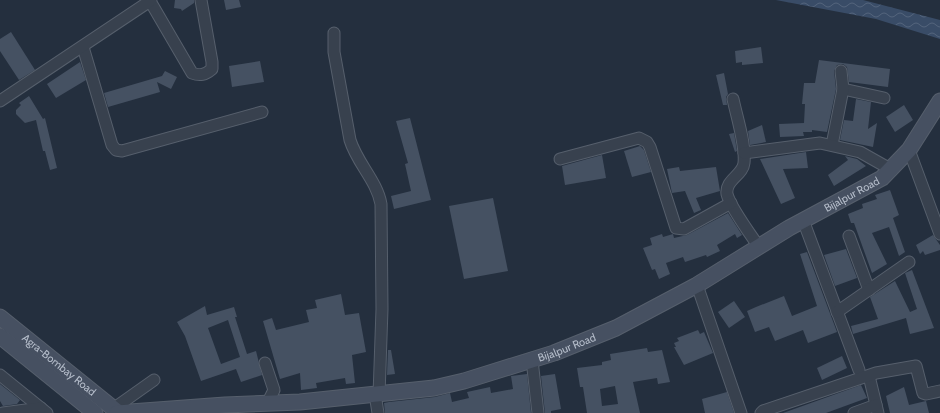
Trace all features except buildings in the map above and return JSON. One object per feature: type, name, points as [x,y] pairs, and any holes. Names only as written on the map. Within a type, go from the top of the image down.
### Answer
[{"type":"main road","name":"Bijalpur Road","points":[[117,412],[300,402],[434,388],[456,383],[532,360],[616,328],[697,285],[803,220],[882,178],[892,170],[910,150],[940,101]]},
{"type":"main road","name":"Agra-Bombay Road","points":[[0,317],[117,412]]},
{"type":"main road","name":"Agra-Bombay Road","points":[[0,336],[95,413]]},
{"type":"street","points":[[0,101],[83,47],[151,0],[192,73],[197,75],[205,74],[212,69],[212,62],[201,0]]},
{"type":"street","points":[[334,33],[334,52],[350,140],[354,153],[380,195],[382,309],[377,394],[378,413]]},
{"type":"street","points":[[83,47],[112,145],[116,150],[122,151],[262,112]]},
{"type":"street","points":[[832,145],[843,89],[841,71]]},
{"type":"street","points":[[843,89],[884,98]]},
{"type":"street","points":[[733,99],[744,153],[742,169],[727,189],[731,203],[759,247]]},
{"type":"street","points":[[560,159],[639,138],[647,142],[650,147],[676,228],[684,229],[731,203]]},
{"type":"street","points":[[744,153],[813,143],[832,145],[860,152],[892,170]]},
{"type":"street","points":[[910,150],[940,234]]},
{"type":"street","points":[[803,220],[859,370]]},
{"type":"street","points":[[848,236],[869,290]]},
{"type":"street","points":[[837,312],[909,262]]},
{"type":"street","points":[[697,285],[741,413]]},
{"type":"street","points":[[532,360],[538,413]]},
{"type":"street","points":[[265,363],[274,390],[267,404]]},
{"type":"street","points":[[761,413],[763,411],[869,376],[916,366],[923,393],[926,394],[940,391]]},
{"type":"street","points":[[0,375],[44,411]]},
{"type":"street","points":[[854,413],[877,409],[869,376]]},
{"type":"street","points":[[117,412],[154,380]]},
{"type":"street","points":[[3,413],[44,411]]},
{"type":"water","points":[[776,0],[863,0],[940,20],[940,39],[876,19]]}]
